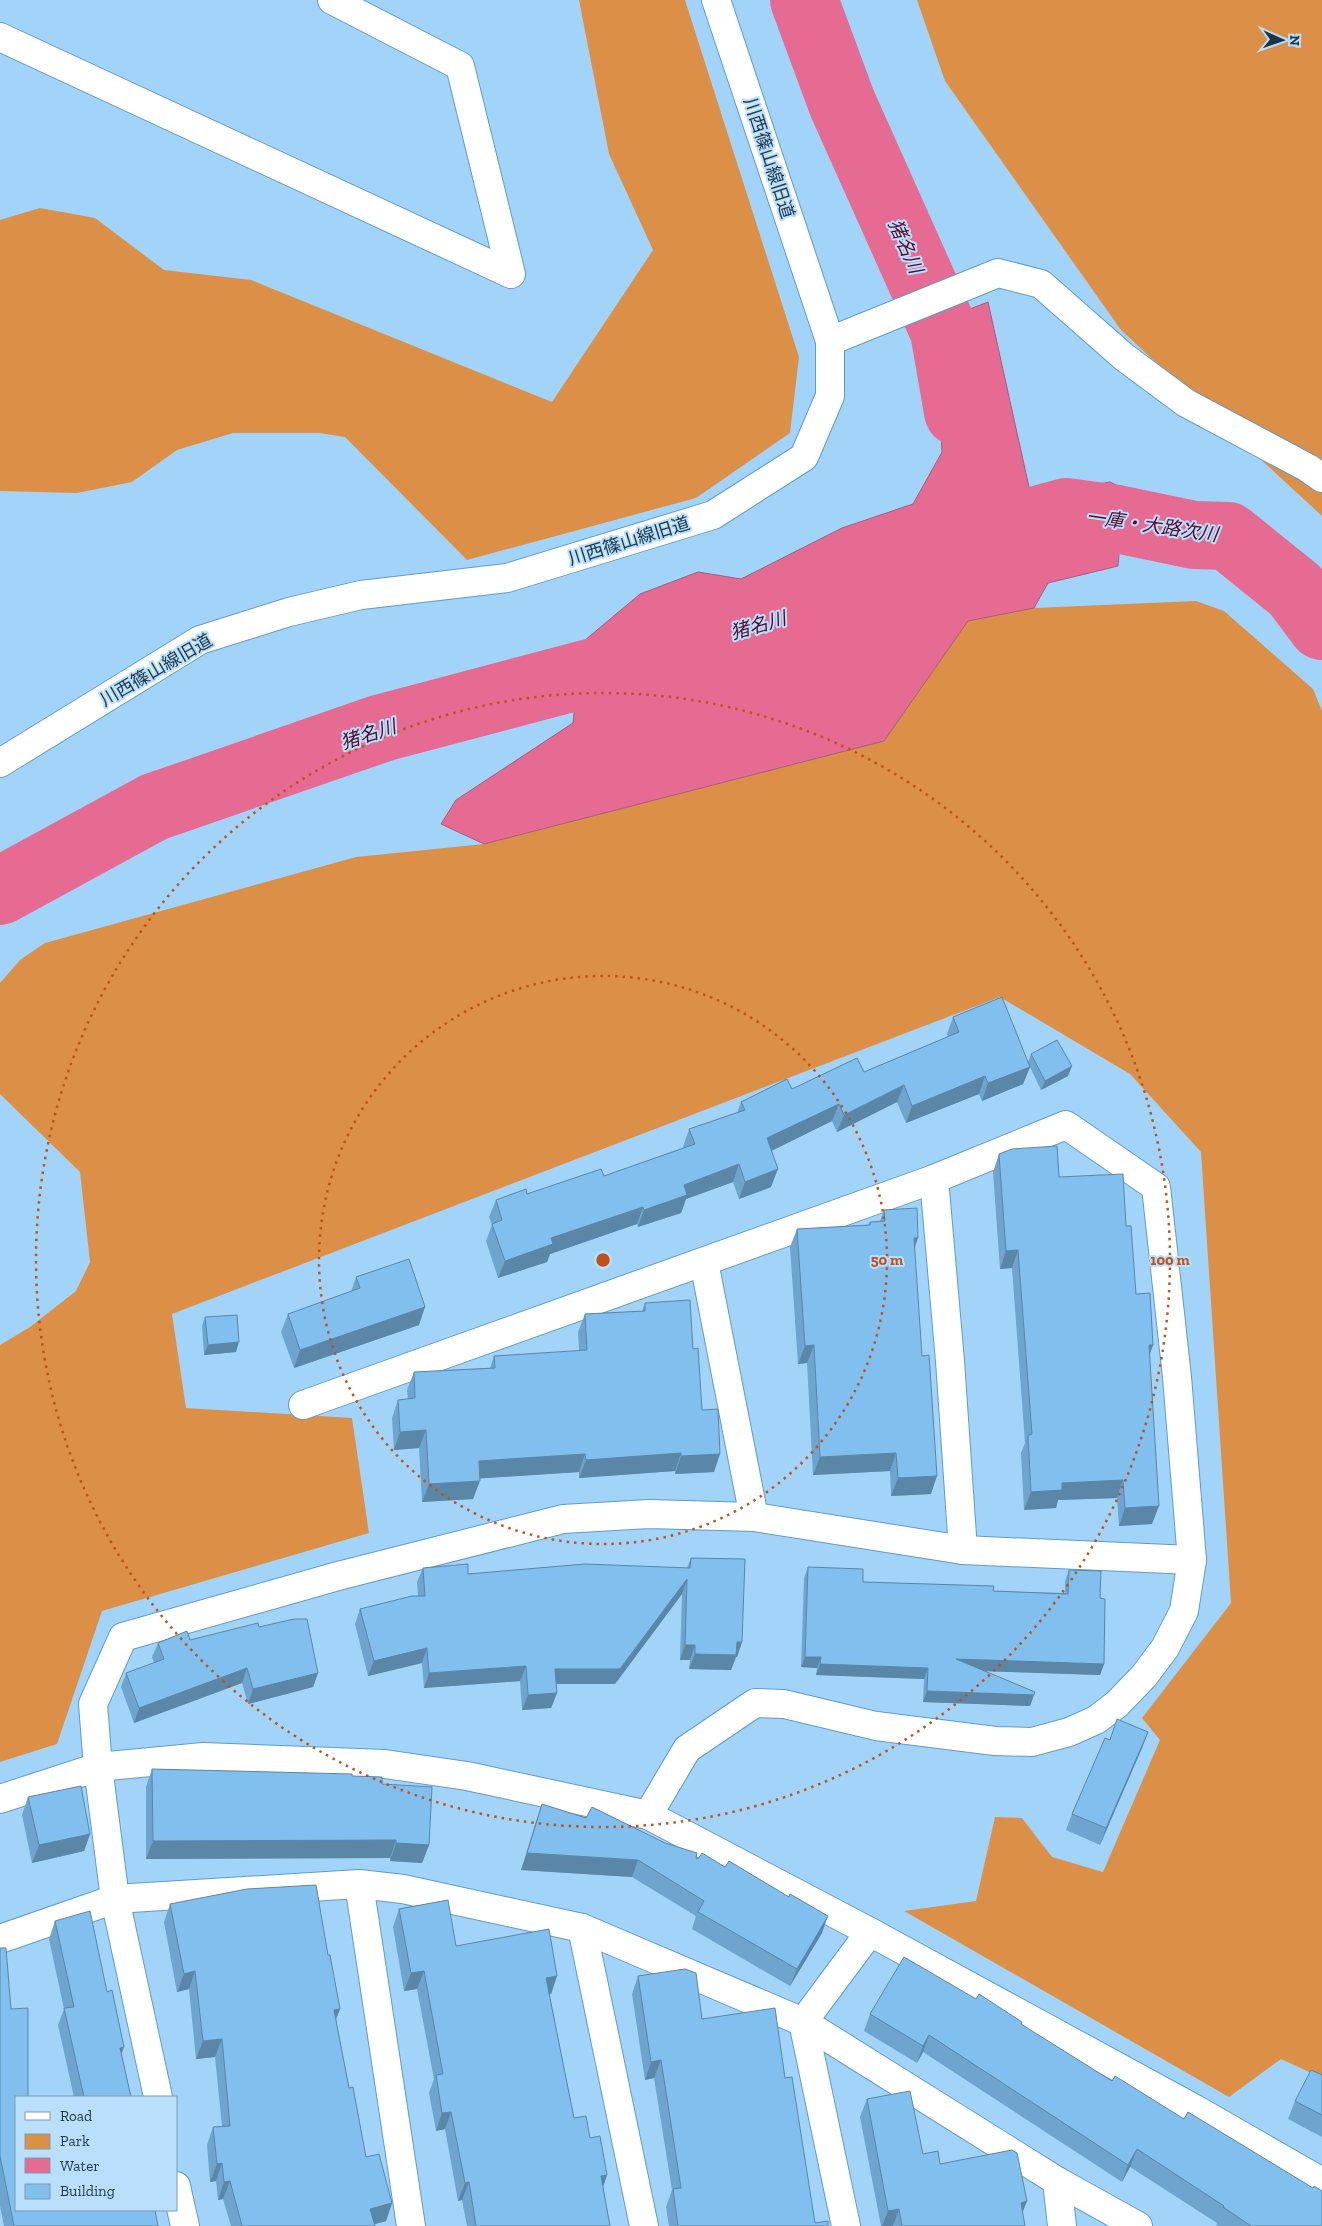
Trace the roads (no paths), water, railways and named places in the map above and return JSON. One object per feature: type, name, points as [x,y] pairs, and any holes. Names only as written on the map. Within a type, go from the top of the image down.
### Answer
[{"type":"street","points":[[0,37],[512,274],[460,66],[332,0]]},
{"type":"street","name":"川西篠山線旧道","points":[[0,763],[200,640],[289,612],[360,596],[506,578],[713,515],[804,457],[830,396],[830,340],[716,0]]},
{"type":"street","points":[[830,340],[998,273],[1041,284],[1124,356],[1186,403],[1322,478]]},
{"type":"street","points":[[303,1405],[934,1179],[1066,1125],[1156,1187],[1177,1377],[1192,1560],[1184,1611],[1165,1648],[1144,1676],[1117,1704],[1096,1720],[1069,1732],[1032,1742],[995,1741],[876,1726],[784,1704],[755,1703],[687,1749],[648,1815]]},
{"type":"street","points":[[934,1179],[950,1361],[963,1550]]},
{"type":"street","points":[[704,1262],[754,1517]]},
{"type":"street","points":[[158,2096],[116,1899],[98,1767],[93,1704],[123,1636],[338,1576],[563,1519],[650,1514],[754,1517],[963,1550],[1192,1560]]},
{"type":"street","points":[[0,1799],[98,1767],[203,1757],[384,1764],[467,1776],[648,1815],[870,1932],[1195,2109],[1322,2182]]},
{"type":"street","points":[[359,1884],[411,2226]]},
{"type":"street","points":[[0,1939],[116,1899],[359,1884],[404,1889],[582,1928],[803,2022],[1057,2181],[1138,2226]]},
{"type":"street","points":[[582,1928],[644,2226]]},
{"type":"street","points":[[846,2226],[803,2022],[870,1932]]},
{"type":"street","points":[[1057,2181],[1062,2226]]},
{"type":"street","points":[[178,2195],[185,2226]]},
{"type":"water","points":[[988,302],[1031,496],[1110,482],[1124,489],[1118,566],[1048,583],[1034,608],[968,621],[884,741],[484,844],[441,824],[456,800],[573,723],[575,704],[553,667],[640,594],[698,572],[741,579],[842,528],[913,504],[942,452],[939,391],[928,325]]},
{"type":"waterway","name":"猪名川","points":[[804,0],[842,103],[944,331],[958,412]]},
{"type":"waterway","name":"一庫・大路次川","points":[[1029,522],[1066,512],[1117,519],[1194,535],[1228,536],[1295,590],[1322,626]]},
{"type":"waterway","name":"猪名川","points":[[0,891],[154,807],[382,728],[650,657]]}]
